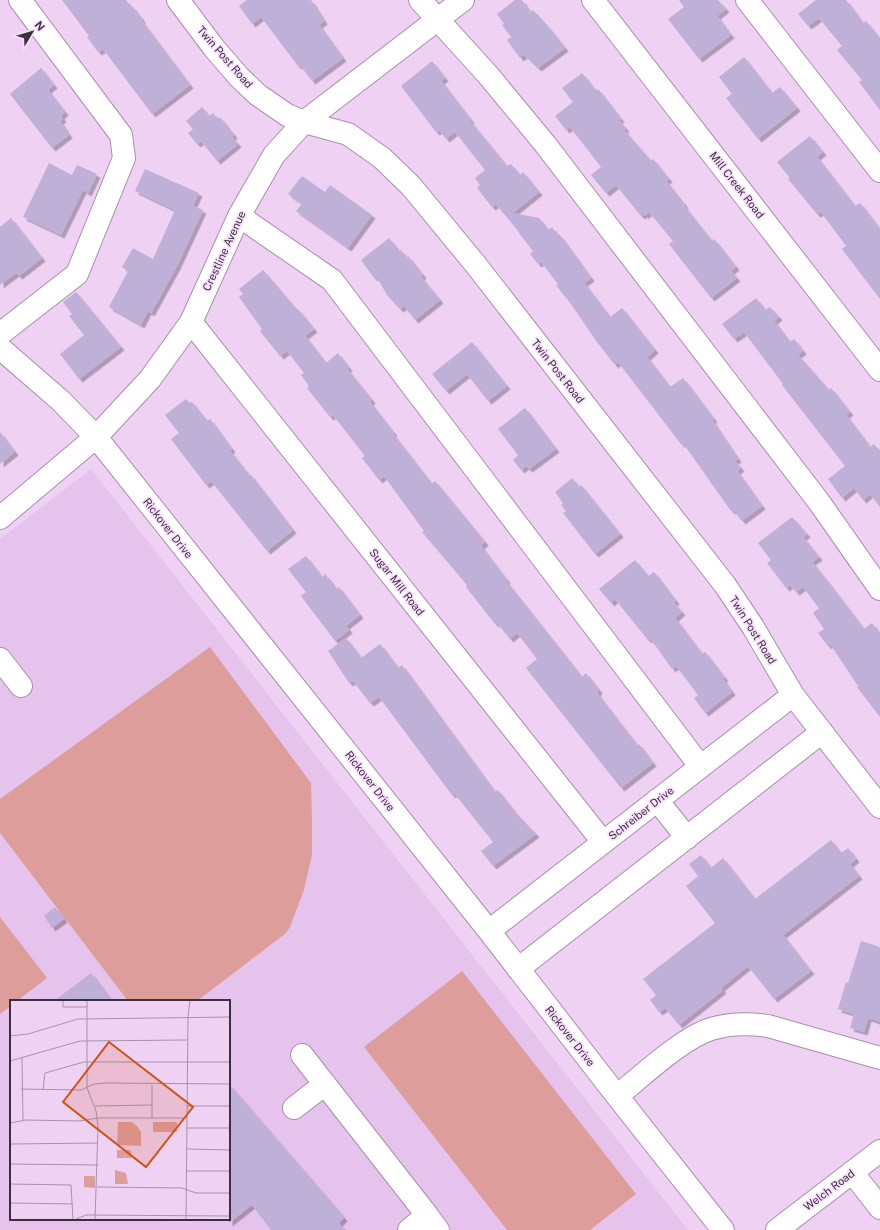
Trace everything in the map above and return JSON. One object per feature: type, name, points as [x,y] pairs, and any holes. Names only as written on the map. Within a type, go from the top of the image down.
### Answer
[{"type":"street","points":[[0,334],[77,274],[124,158],[121,135],[20,0]]},
{"type":"street","name":"Twin Post Road","points":[[178,0],[214,48],[239,78],[258,95],[286,115],[304,122],[348,134],[382,158],[411,186],[476,265],[725,585],[753,627],[792,695],[880,806]]},
{"type":"street","points":[[420,0],[488,75],[545,144],[819,502],[880,589]]},
{"type":"street","name":"Crestline Avenue","points":[[0,518],[96,437],[150,379],[191,322],[239,216],[274,155],[304,122],[463,0]]},
{"type":"street","name":"Mill Creek Road","points":[[594,0],[880,370]]},
{"type":"street","points":[[747,0],[880,171]]},
{"type":"street","points":[[239,216],[332,280],[700,766]]},
{"type":"street","name":"Sugar Mill Road","points":[[191,322],[602,842]]},
{"type":"street","name":"Rickover Drive","points":[[0,348],[61,401],[96,437],[489,931],[723,1230]]},
{"type":"street","points":[[0,659],[21,686]]},
{"type":"street","name":"Schreiber Drive","points":[[489,931],[792,695]]},
{"type":"street","points":[[518,969],[822,732]]},
{"type":"street","points":[[657,800],[687,838]]},
{"type":"street","points":[[617,1096],[672,1051],[710,1029],[730,1024],[749,1023],[768,1026],[880,1058]]},
{"type":"street","points":[[302,1055],[433,1223],[409,1230]]},
{"type":"street","points":[[294,1108],[325,1084]]},
{"type":"street","name":"Welch Road","points":[[777,1230],[880,1150]]},
{"type":"street","points":[[852,1172],[880,1208]]},
{"type":"shaded area","points":[[91,469],[688,1230],[0,1230],[0,539]]},
{"type":"shaded area","points":[[210,647],[311,783],[312,855],[304,890],[290,927],[286,933],[198,1000],[127,1000],[0,833],[0,799]]},
{"type":"shaded area","points":[[0,917],[47,978],[18,1000],[10,1000],[10,1007],[0,1014]]},
{"type":"shaded area","points":[[462,971],[636,1194],[590,1230],[507,1230],[364,1047]]},
{"type":"building","points":[[62,0],[126,0],[142,19],[141,20],[190,85],[152,114],[103,49],[98,52],[87,37],[89,36]]},
{"type":"building","points":[[247,0],[311,0],[324,21],[319,25],[343,58],[312,81],[300,65],[298,66],[261,17],[252,24],[239,6]]},
{"type":"building","points":[[515,0],[522,0],[530,12],[533,10],[565,48],[538,68],[524,55],[520,58],[507,40],[511,37],[502,25],[504,24],[497,14]]},
{"type":"building","points":[[679,0],[718,0],[726,9],[717,16],[731,35],[699,59],[668,19],[684,7]]},
{"type":"building","points":[[816,0],[846,0],[863,23],[866,21],[880,39],[880,110],[859,82],[862,80],[837,50],[842,46],[819,18],[808,26],[798,14]]},
{"type":"building","points":[[744,57],[772,93],[780,87],[797,108],[758,139],[726,98],[732,94],[719,77]]},
{"type":"building","points":[[432,61],[445,78],[441,81],[471,120],[470,121],[507,166],[511,164],[520,175],[523,172],[539,192],[513,213],[539,218],[548,230],[552,227],[557,235],[559,234],[591,278],[584,283],[610,317],[622,308],[655,350],[647,357],[670,387],[683,378],[714,419],[712,420],[738,459],[735,461],[741,468],[737,471],[762,506],[742,521],[733,510],[731,511],[683,443],[681,444],[618,362],[615,365],[597,342],[556,285],[558,284],[541,262],[538,264],[530,254],[533,251],[519,232],[496,204],[492,207],[477,188],[480,185],[475,178],[485,170],[455,132],[446,139],[439,130],[436,132],[401,86]]},
{"type":"building","points":[[41,68],[54,85],[48,90],[65,112],[61,116],[63,119],[60,121],[69,135],[52,148],[10,94]]},
{"type":"building","points":[[582,73],[596,91],[598,89],[621,119],[619,120],[626,129],[624,130],[651,161],[653,159],[669,179],[666,181],[685,205],[684,206],[712,241],[714,239],[736,267],[731,271],[737,278],[711,298],[669,244],[673,241],[649,212],[645,216],[644,214],[641,216],[616,185],[606,193],[591,175],[601,167],[570,127],[566,130],[555,116],[573,102],[562,88]]},
{"type":"building","points":[[202,107],[209,116],[213,113],[218,119],[220,117],[234,135],[232,137],[238,144],[217,161],[201,141],[197,144],[188,133],[193,129],[186,121]]},
{"type":"building","points":[[810,136],[823,152],[817,157],[855,206],[860,203],[880,229],[880,299],[842,249],[846,246],[821,212],[817,214],[788,179],[790,178],[777,162]]},
{"type":"building","points":[[49,163],[72,175],[77,165],[97,174],[88,193],[83,190],[61,235],[23,217]]},
{"type":"building","points":[[145,169],[199,193],[193,206],[203,210],[177,266],[151,313],[148,311],[141,325],[109,307],[128,271],[122,267],[133,248],[153,259],[175,210],[135,191]]},
{"type":"building","points":[[302,176],[325,192],[330,185],[372,215],[348,248],[296,211],[302,204],[288,194]]},
{"type":"building","points":[[11,218],[42,258],[19,276],[16,273],[0,285],[0,227]]},
{"type":"building","points":[[389,238],[399,251],[401,250],[407,258],[408,256],[423,275],[421,277],[440,300],[415,320],[404,306],[400,309],[387,295],[376,276],[374,278],[361,260]]},
{"type":"building","points":[[263,270],[314,329],[305,336],[326,363],[338,353],[349,368],[347,369],[372,400],[370,402],[394,433],[393,434],[432,484],[435,481],[485,542],[481,546],[507,580],[506,581],[582,677],[586,673],[599,690],[597,693],[637,745],[639,744],[653,763],[621,788],[526,668],[537,659],[517,633],[510,639],[497,623],[495,624],[466,587],[467,585],[422,532],[424,531],[384,476],[379,480],[362,458],[365,456],[333,415],[330,417],[307,388],[309,386],[301,375],[304,373],[287,351],[280,356],[260,331],[262,329],[239,297],[243,294],[239,289]]},
{"type":"building","points":[[76,292],[121,347],[79,379],[60,354],[84,335],[69,316],[72,314],[63,302]]},
{"type":"building","points":[[756,298],[765,310],[770,307],[779,317],[774,321],[790,342],[794,339],[803,351],[798,355],[829,390],[831,388],[850,412],[846,415],[870,447],[874,444],[880,451],[880,507],[870,494],[863,500],[854,488],[842,498],[828,479],[845,466],[782,385],[783,384],[744,332],[734,339],[722,324]]},
{"type":"building","points":[[472,342],[507,386],[488,401],[467,374],[446,391],[432,374]]},
{"type":"building","points":[[186,399],[190,403],[192,402],[207,421],[210,419],[232,449],[230,451],[250,476],[251,475],[293,530],[267,551],[211,481],[206,485],[171,439],[179,433],[165,415]]},
{"type":"building","points":[[525,408],[556,449],[529,469],[526,466],[521,470],[513,460],[518,455],[498,429]]},
{"type":"building","points":[[0,432],[15,452],[0,464]]},
{"type":"building","points":[[572,478],[579,487],[581,485],[620,534],[595,554],[563,513],[566,511],[561,505],[563,503],[555,492]]},
{"type":"building","points":[[792,517],[807,534],[803,537],[819,557],[812,562],[864,629],[872,623],[880,633],[880,717],[857,687],[858,686],[830,644],[828,646],[818,633],[824,629],[813,613],[819,608],[803,587],[796,592],[790,585],[786,588],[767,563],[771,560],[758,543]]},
{"type":"building","points":[[306,556],[322,577],[325,574],[337,589],[339,587],[360,615],[346,626],[349,630],[335,641],[301,596],[306,592],[288,569]]},
{"type":"building","points":[[635,560],[648,576],[654,572],[676,601],[674,603],[682,612],[675,618],[702,654],[705,652],[725,678],[723,679],[732,692],[705,713],[694,698],[698,695],[676,666],[672,669],[650,638],[648,640],[615,599],[611,603],[599,589]]},
{"type":"building","points":[[346,638],[361,658],[380,644],[398,668],[402,665],[495,792],[498,790],[514,811],[536,834],[493,866],[481,851],[493,842],[454,793],[452,795],[379,697],[370,703],[353,681],[349,683],[328,651]]},
{"type":"building","points":[[831,840],[841,853],[848,848],[856,859],[850,864],[859,876],[783,935],[811,971],[774,999],[748,966],[721,988],[723,990],[679,1025],[665,1008],[659,1012],[650,1000],[656,995],[643,979],[715,923],[686,886],[698,876],[689,864],[701,855],[711,868],[723,858],[755,899]]},
{"type":"building","points":[[55,907],[64,919],[52,928],[44,916]]},
{"type":"building","points":[[861,941],[880,947],[880,1022],[868,1018],[864,1032],[850,1028],[854,1014],[838,1009]]},
{"type":"building","points":[[91,973],[111,1000],[55,1000]]},
{"type":"building","points":[[230,1085],[337,1209],[344,1218],[339,1223],[345,1230],[271,1230],[252,1205],[229,1223]]}]
